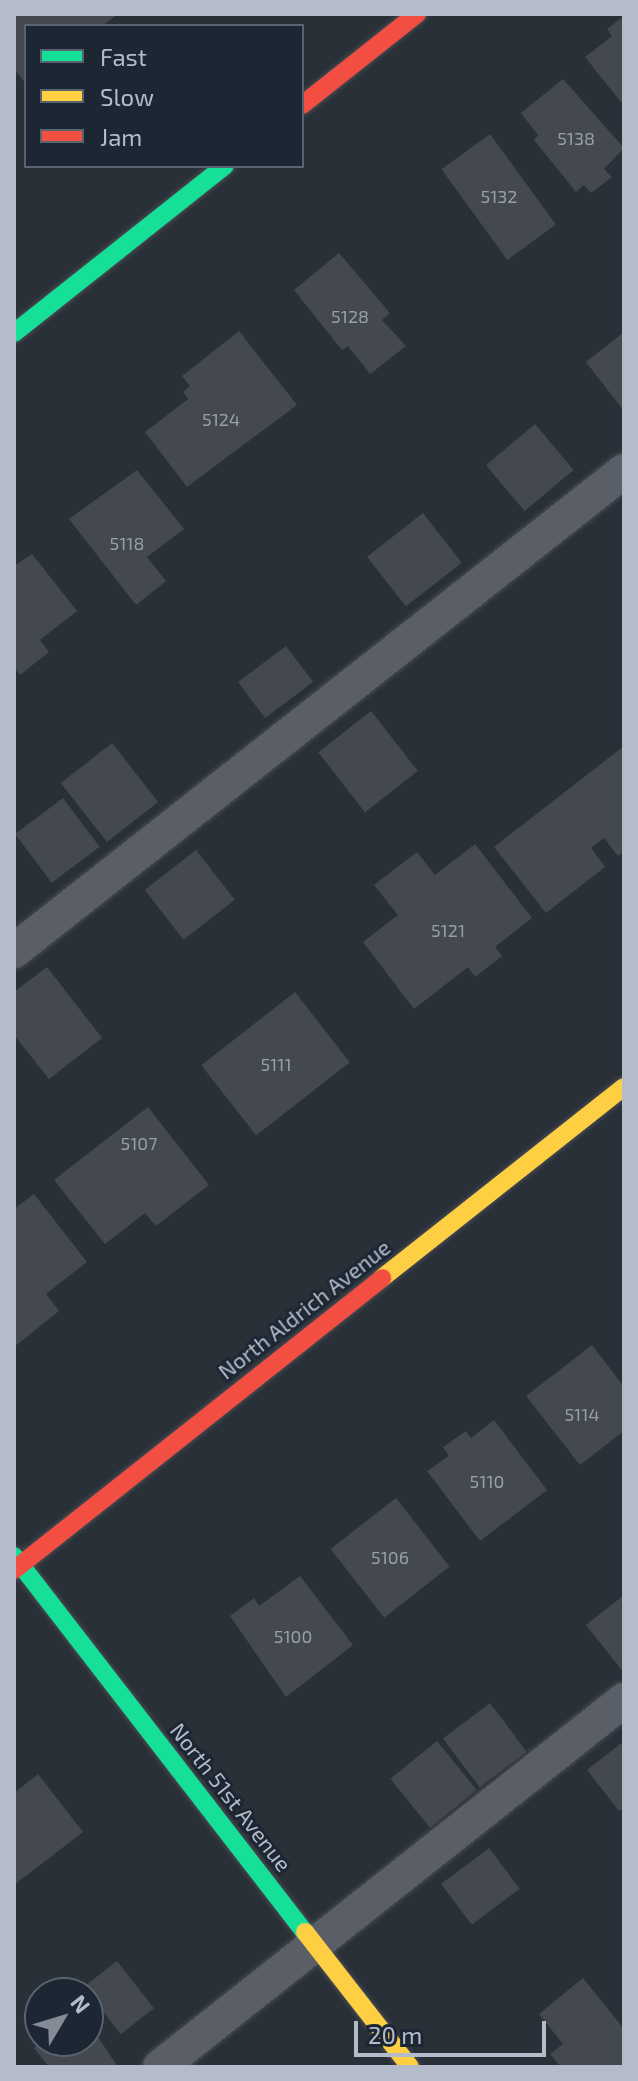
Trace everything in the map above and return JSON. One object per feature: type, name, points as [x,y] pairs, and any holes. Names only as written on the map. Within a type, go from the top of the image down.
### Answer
[{"type":"street","points":[[304,103],[417,14]]},
{"type":"street","points":[[14,333],[222,168]]},
{"type":"street","name":"North Aldrich Avenue","points":[[16,1563],[624,1087]]},
{"type":"street","name":"North 51st Avenue","points":[[16,1563],[410,2067]]},
{"type":"lane","points":[[14,951],[624,471]]},
{"type":"lane","points":[[160,2067],[624,1700]]},
{"type":"building","points":[[14,14],[118,14],[105,24],[24,24],[24,82],[14,69]]},
{"type":"building","points":[[624,16],[624,106],[585,57],[612,36],[607,29]]},
{"type":"building","points":[[563,79],[624,148],[604,169],[612,177],[591,193],[584,185],[576,192],[534,140],[538,135],[521,113]]},
{"type":"building","points":[[490,134],[556,225],[507,260],[441,169]]},
{"type":"building","points":[[339,253],[390,313],[382,320],[406,346],[370,374],[348,346],[342,350],[294,290]]},
{"type":"building","points":[[239,331],[297,405],[187,487],[145,432],[188,399],[183,392],[190,386],[182,376]]},
{"type":"building","points":[[624,332],[624,411],[586,362]]},
{"type":"building","points":[[535,424],[574,470],[525,511],[486,465]]},
{"type":"building","points":[[137,470],[184,529],[147,557],[166,581],[136,605],[69,519]]},
{"type":"building","points":[[423,513],[462,563],[406,606],[367,557]]},
{"type":"building","points":[[32,554],[77,611],[40,640],[49,652],[20,675],[14,667],[14,566]]},
{"type":"building","points":[[286,646],[313,682],[265,718],[238,682]]},
{"type":"building","points":[[371,711],[418,771],[365,812],[318,752]]},
{"type":"building","points":[[112,743],[158,802],[107,842],[61,783]]},
{"type":"building","points":[[624,746],[624,852],[618,856],[604,838],[591,848],[605,867],[546,913],[494,847]]},
{"type":"building","points":[[63,798],[100,847],[52,883],[15,834]]},
{"type":"building","points":[[475,844],[532,918],[495,947],[502,956],[475,977],[468,967],[414,1009],[363,942],[398,915],[374,885],[417,852],[435,875]]},
{"type":"building","points":[[196,850],[235,900],[184,940],[145,890]]},
{"type":"building","points":[[47,967],[102,1038],[49,1079],[14,1035],[14,992]]},
{"type":"building","points":[[295,992],[350,1062],[256,1135],[201,1065]]},
{"type":"building","points":[[148,1107],[209,1185],[156,1226],[145,1213],[105,1244],[54,1180]]},
{"type":"building","points":[[34,1194],[87,1262],[46,1294],[59,1311],[14,1347],[14,1209]]},
{"type":"building","points":[[592,1345],[624,1387],[624,1431],[580,1465],[526,1396]]},
{"type":"building","points":[[494,1420],[547,1490],[480,1541],[427,1471],[449,1456],[443,1447],[466,1431],[471,1438]]},
{"type":"building","points":[[396,1498],[450,1567],[384,1618],[331,1549]]},
{"type":"building","points":[[300,1576],[353,1645],[286,1697],[230,1616],[254,1598],[259,1606]]},
{"type":"building","points":[[624,1595],[624,1673],[586,1625]]},
{"type":"building","points":[[490,1703],[527,1752],[480,1787],[443,1739]]},
{"type":"building","points":[[437,1741],[477,1790],[430,1828],[390,1779]]},
{"type":"building","points":[[624,1741],[624,1807],[619,1811],[587,1770]]},
{"type":"building","points":[[38,1774],[83,1832],[14,1885],[14,1793]]},
{"type":"building","points":[[489,1848],[520,1889],[472,1925],[441,1884]]},
{"type":"building","points":[[117,1961],[154,2008],[121,2034],[104,2013],[104,1977],[97,1977]]},
{"type":"building","points":[[583,1978],[624,2029],[624,2067],[561,2067],[550,2054],[563,2044],[539,2014]]},
{"type":"building","points":[[104,2046],[118,2067],[49,2067],[41,2057],[104,2057]]},
{"type":"traffic: fast","points":[[14,333],[222,168]]},
{"type":"traffic: fast","points":[[14,1556],[305,1932]]},
{"type":"traffic: slow","points":[[382,1278],[624,1087]]},
{"type":"traffic: slow","points":[[305,1932],[410,2067]]},
{"type":"traffic: jam","points":[[304,103],[417,14]]},
{"type":"traffic: jam","points":[[14,1570],[382,1278]]}]
